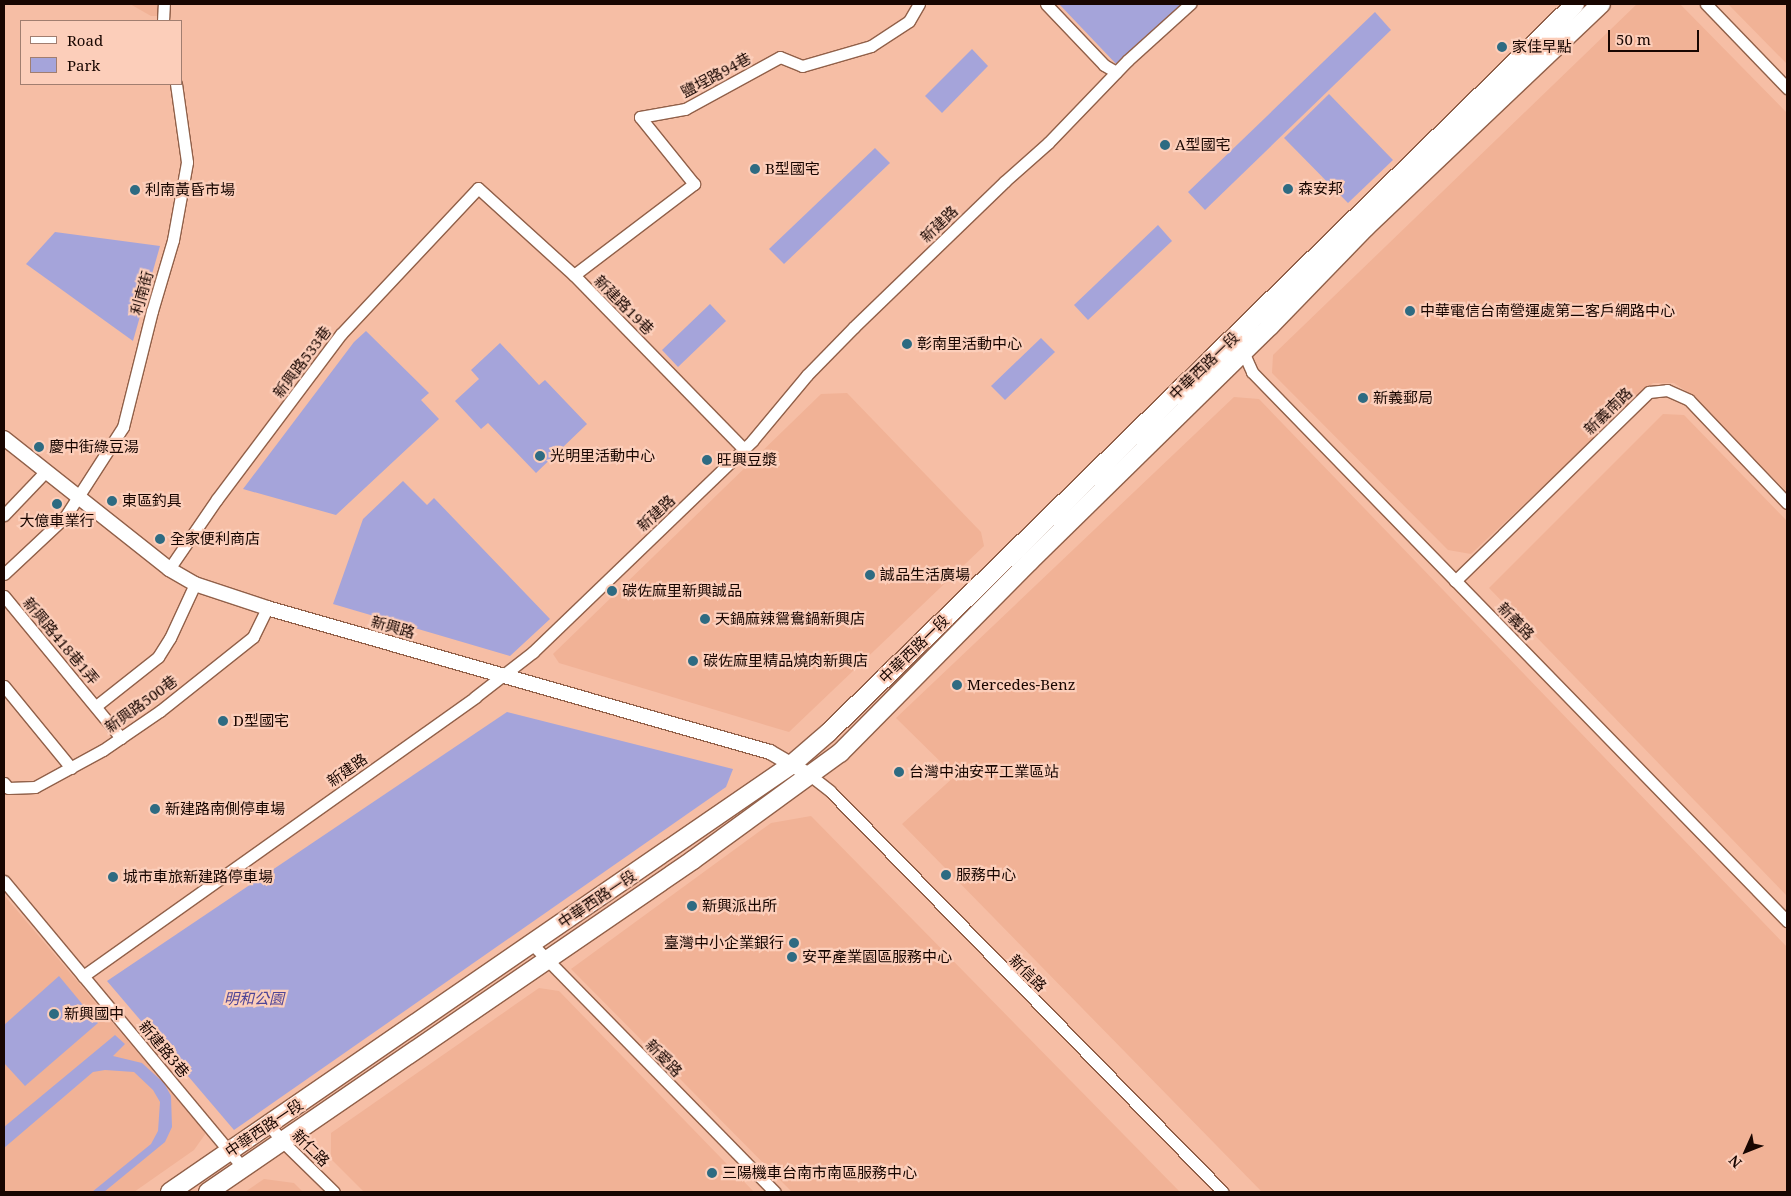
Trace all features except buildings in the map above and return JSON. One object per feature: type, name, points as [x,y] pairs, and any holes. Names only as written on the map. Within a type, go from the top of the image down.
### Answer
[{"type":"main road","name":"中華西路一段","points":[[170,1192],[792,765],[835,726],[1575,4]]},
{"type":"main road","name":"中華西路一段","points":[[208,1192],[694,860],[754,814],[811,776],[840,753],[1366,227],[1601,4]]},
{"type":"street","points":[[163,20],[164,4]]},
{"type":"street","name":"鹽埕路94巷","points":[[574,276],[694,184],[640,117],[684,109],[780,57],[802,66],[871,46],[909,21],[919,4]]},
{"type":"street","points":[[1046,4],[1104,65],[1116,72]]},
{"type":"street","name":"新建路","points":[[83,976],[504,675],[533,652],[744,449],[807,375],[854,327],[1048,142],[1116,72],[1190,4]]},
{"type":"street","points":[[1706,4],[1787,88]]},
{"type":"street","name":"利南街","points":[[4,574],[64,517],[123,427],[152,311],[173,240],[187,162],[176,85]]},
{"type":"street","name":"新建路19巷","points":[[478,188],[574,276],[744,449]]},
{"type":"street","name":"新興路533巷","points":[[169,569],[217,499],[341,334],[478,188]]},
{"type":"street","name":"新義路","points":[[1237,334],[1242,353],[1252,372],[1787,921]]},
{"type":"street","name":"新義南路","points":[[1455,580],[1649,392],[1667,390],[1689,400],[1787,502]]},
{"type":"street","name":"新興路","points":[[4,438],[169,569],[195,584],[267,608],[770,752],[811,776]]},
{"type":"street","points":[[4,515],[46,471]]},
{"type":"street","name":"新興路418巷1弄","points":[[96,706],[158,657],[170,638],[195,584]]},
{"type":"street","name":"新興路418巷1弄","points":[[4,596],[121,738]]},
{"type":"street","name":"新興路500巷","points":[[6,786],[35,787],[103,750],[121,738],[160,711],[253,637],[267,608]]},
{"type":"street","points":[[4,686],[71,768]]},
{"type":"street","name":"新信路","points":[[811,776],[830,791],[1223,1192]]},
{"type":"street","name":"新建路3巷","points":[[4,881],[243,1168]]},
{"type":"street","name":"新愛路","points":[[532,944],[775,1192]]},
{"type":"street","name":"新仁路","points":[[268,1124],[283,1142],[334,1192]]},
{"type":"shaded area","points":[[130,4],[165,4],[161,16],[151,16]]},
{"type":"shaded area","points":[[1637,4],[1680,4],[1787,113],[1787,492],[1692,395],[1674,383],[1653,383],[1471,554],[1448,550],[1272,373],[1273,355]]},
{"type":"shaded area","points":[[1728,4],[1787,4],[1787,64]]},
{"type":"shaded area","points":[[847,393],[981,532],[984,546],[789,732],[559,663],[553,654],[821,394]]},
{"type":"shaded area","points":[[1234,397],[1259,399],[1787,947],[1787,1192],[1262,1192],[902,824],[955,776],[896,718]]},
{"type":"shaded area","points":[[1663,414],[1684,415],[1787,521],[1787,896],[1489,588]]},
{"type":"shaded area","points":[[811,816],[1180,1192],[792,1192],[571,969],[771,823]]},
{"type":"shaded area","name":"新興國中","points":[[4,895],[206,1133],[194,1150],[134,1192],[4,1192]]},
{"type":"shaded area","points":[[539,988],[559,991],[754,1192],[364,1192],[331,1159],[331,1133]]},
{"type":"shaded area","points":[[264,1179],[294,1183],[303,1192],[245,1192]]},
{"type":"green space","points":[[1059,4],[1185,4],[1118,66]]},
{"type":"green space","points":[[1375,12],[1391,30],[1205,210],[1188,192]]},
{"type":"green space","points":[[972,49],[988,66],[942,113],[925,96]]},
{"type":"green space","points":[[1329,94],[1393,160],[1348,203],[1284,138]]},
{"type":"green space","points":[[875,148],[890,163],[784,264],[769,249]]},
{"type":"green space","points":[[1158,225],[1172,241],[1088,320],[1074,305]]},
{"type":"green space","points":[[55,232],[160,246],[133,341],[26,264]]},
{"type":"green space","points":[[710,304],[726,321],[678,367],[662,350]]},
{"type":"green space","points":[[366,331],[429,393],[421,400],[439,419],[336,515],[243,489],[354,342]]},
{"type":"green space","points":[[1041,338],[1055,352],[1005,400],[991,386]]},
{"type":"green space","points":[[500,343],[539,385],[545,380],[587,424],[536,473],[488,423],[481,429],[455,401],[479,379],[471,370]]},
{"type":"green space","points":[[403,481],[427,505],[434,498],[550,619],[510,656],[333,604],[363,519]]},
{"type":"green space","name":"明和公園","points":[[507,712],[733,769],[726,787],[234,1130],[107,981]]},
{"type":"green space","points":[[59,976],[98,1023],[25,1086],[4,1063],[4,1025]]},
{"type":"green space","points":[[115,1035],[125,1044],[113,1056],[142,1063],[164,1083],[171,1096],[172,1127],[165,1142],[104,1192],[92,1192],[151,1144],[158,1131],[160,1102],[153,1090],[134,1072],[105,1070],[93,1072],[4,1148],[4,1127]]},
{"type":"place","name":"家佳早點","points":[[1502,47]]},
{"type":"place","name":"A型國宅","points":[[1165,145]]},
{"type":"place","name":"B型國宅","points":[[755,169]]},
{"type":"place","name":"森安邦","points":[[1288,189]]},
{"type":"place","name":"利南黃昏市場","points":[[135,190]]},
{"type":"place","name":"中華電信台南營運處第二客戶網路中心","points":[[1410,311]]},
{"type":"place","name":"彰南里活動中心","points":[[907,344]]},
{"type":"place","name":"新義郵局","points":[[1363,398]]},
{"type":"place","name":"慶中街綠豆湯","points":[[39,447]]},
{"type":"place","name":"光明里活動中心","points":[[540,456]]},
{"type":"place","name":"旺興豆漿","points":[[707,460]]},
{"type":"place","name":"東區釣具","points":[[112,501]]},
{"type":"place","name":"大億車業行","points":[[57,504]]},
{"type":"place","name":"全家便利商店","points":[[160,539]]},
{"type":"place","name":"誠品生活廣場","points":[[870,575]]},
{"type":"place","name":"碳佐麻里新興誠品","points":[[612,591]]},
{"type":"place","name":"天鍋麻辣鴛鴦鍋新興店","points":[[705,619]]},
{"type":"place","name":"碳佐麻里精品燒肉新興店","points":[[693,661]]},
{"type":"place","name":"Mercedes-Benz","points":[[957,685]]},
{"type":"place","name":"D型國宅","points":[[223,721]]},
{"type":"place","name":"台灣中油安平工業區站","points":[[899,772]]},
{"type":"place","name":"新建路南側停車場","points":[[155,809]]},
{"type":"place","name":"服務中心","points":[[946,875]]},
{"type":"place","name":"城市車旅新建路停車場","points":[[113,877]]},
{"type":"place","name":"新興派出所","points":[[692,906]]},
{"type":"place","name":"臺灣中小企業銀行","points":[[794,943]]},
{"type":"place","name":"安平產業園區服務中心","points":[[792,957]]},
{"type":"place","name":"新興國中","points":[[54,1014]]},
{"type":"place","name":"三陽機車台南市南區服務中心","points":[[712,1173]]}]
